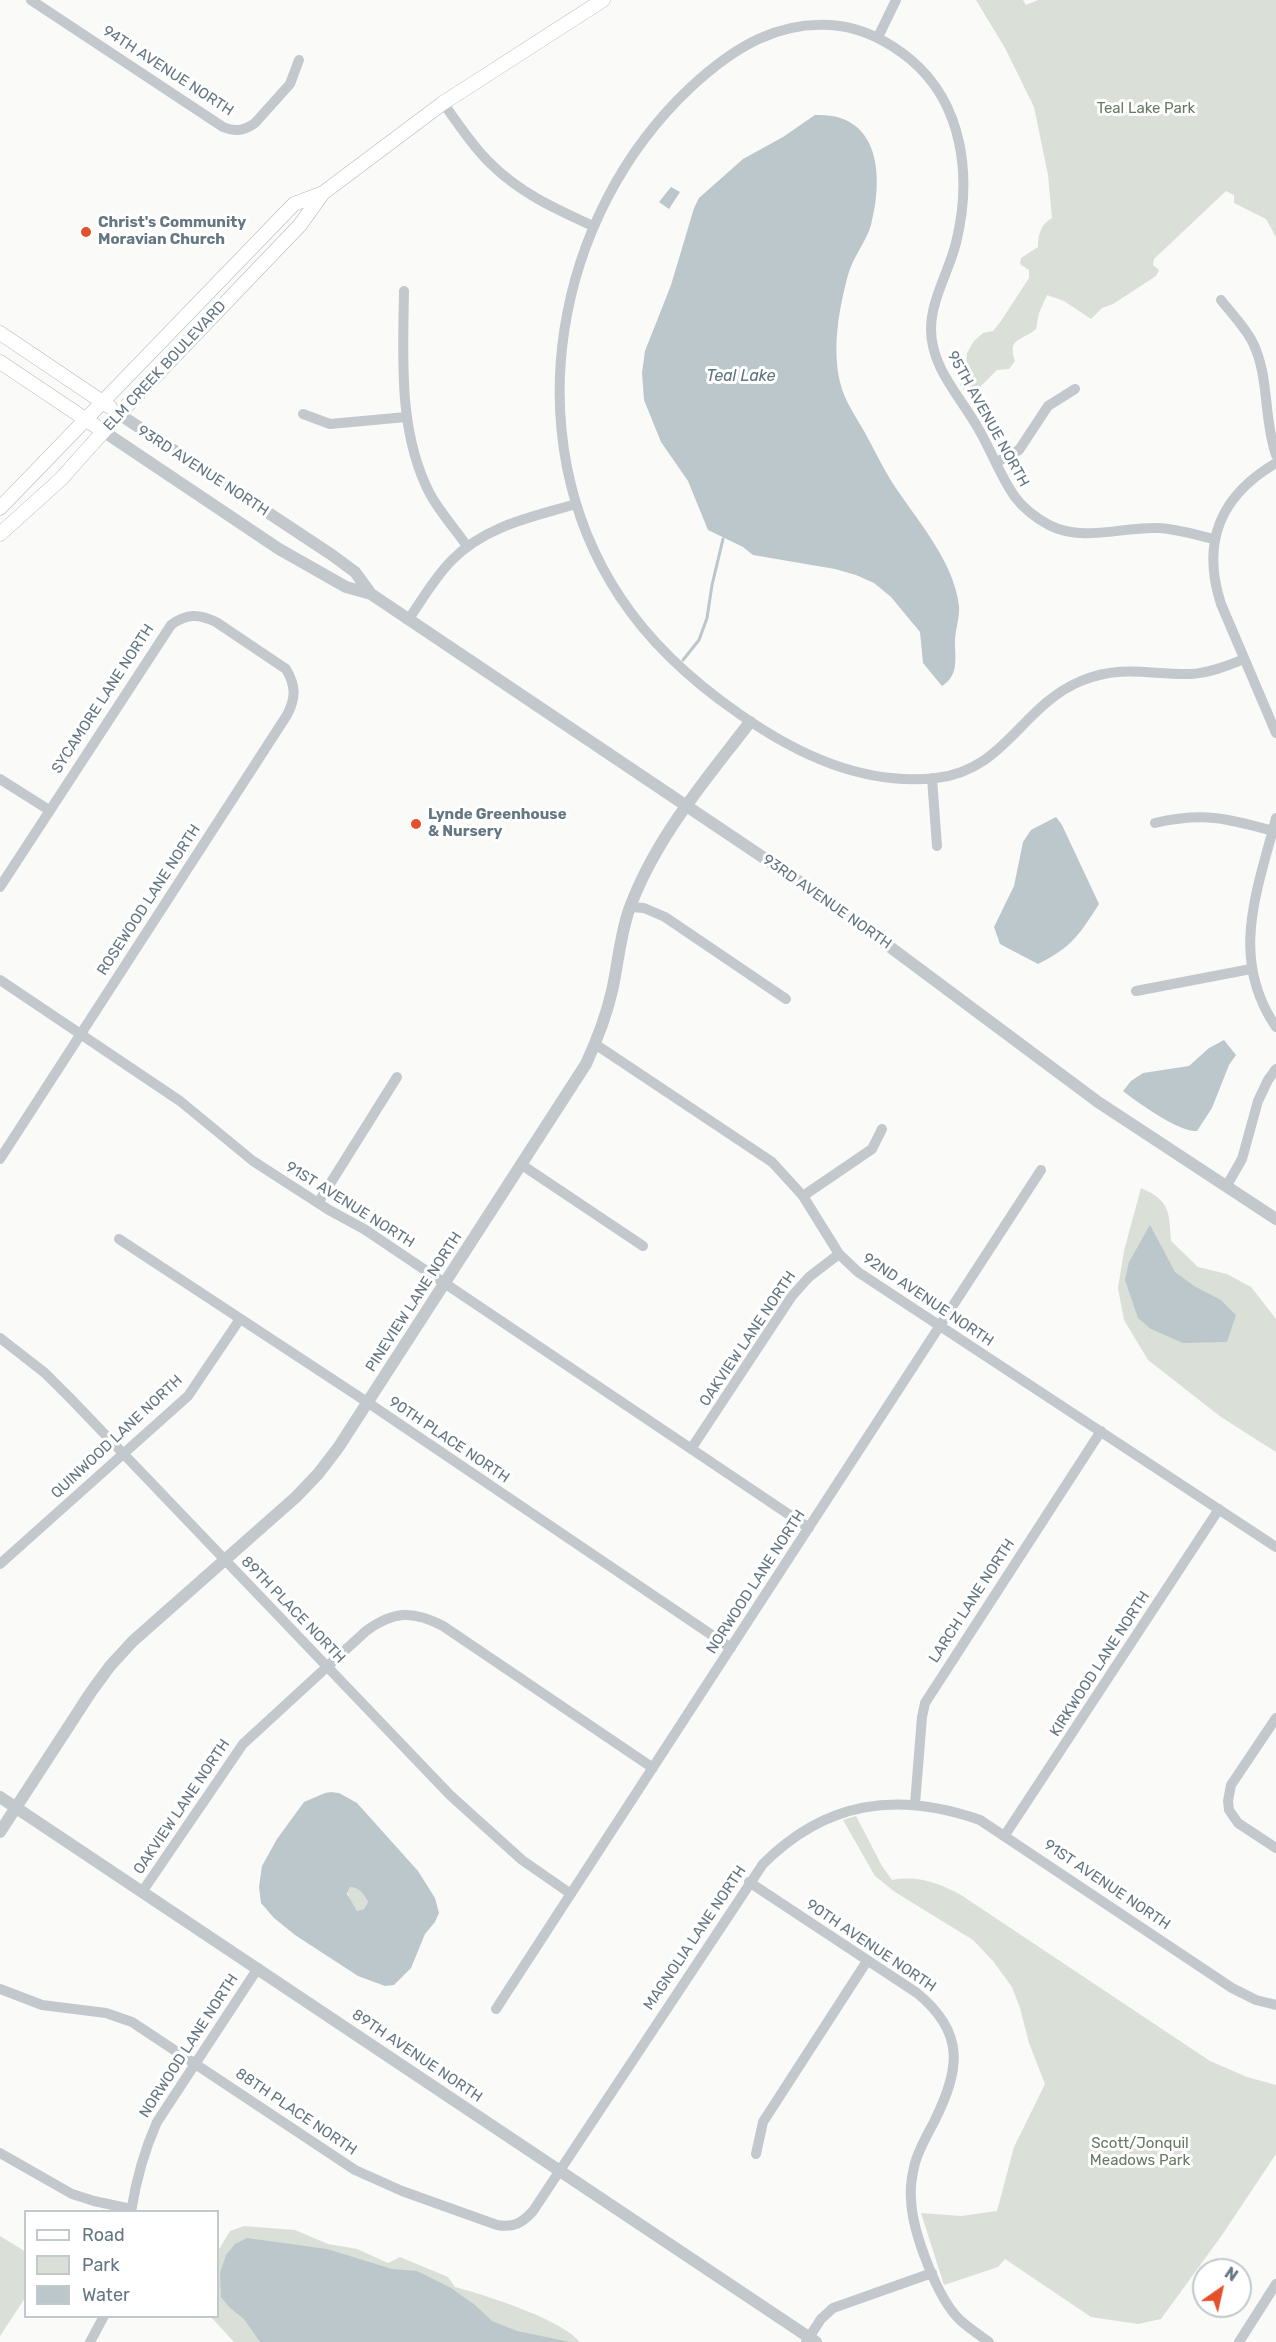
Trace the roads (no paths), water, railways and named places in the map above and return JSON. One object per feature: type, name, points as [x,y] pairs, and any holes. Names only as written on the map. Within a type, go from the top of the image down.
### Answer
[{"type":"main road","name":"ELM CREEK BOULEVARD","points":[[0,508],[294,204],[323,193],[443,103],[598,1]]},
{"type":"main road","name":"ELM CREEK BOULEVARD","points":[[0,534],[61,479],[119,414],[300,225],[323,193]]},
{"type":"main road","name":"93RD AVENUE NORTH","points":[[0,333],[119,414]]},
{"type":"main road","name":"93RD AVENUE NORTH","points":[[0,362],[104,431]]},
{"type":"street","name":"94TH AVENUE NORTH","points":[[31,0],[231,130],[248,128],[255,123],[290,84],[299,60]]},
{"type":"street","points":[[897,0],[878,37],[840,26],[801,26],[782,29],[746,43],[704,75],[654,126],[622,171],[593,226],[568,307],[561,348],[559,390],[561,433],[576,504],[602,565],[636,620],[657,645],[703,687],[750,722],[790,746],[837,767],[877,776],[932,778],[957,774],[977,766],[994,755],[1043,703],[1063,689],[1085,679],[1107,672],[1132,670],[1203,673],[1244,659]]},
{"type":"street","name":"95TH AVENUE NORTH","points":[[878,37],[900,50],[918,66],[948,106],[957,129],[963,184],[962,216],[955,247],[932,317],[931,334],[938,365],[976,424],[1017,500],[1038,518],[1063,531],[1082,534],[1158,528],[1214,539]]},
{"type":"street","points":[[443,103],[490,164],[511,182],[533,197],[593,226]]},
{"type":"street","points":[[404,291],[406,417],[417,464],[430,494],[467,546]]},
{"type":"street","points":[[1221,300],[1252,341],[1260,362],[1269,427],[1276,455]]},
{"type":"street","points":[[996,462],[1019,450],[1048,406],[1075,389]]},
{"type":"street","name":"93RD AVENUE NORTH","points":[[119,414],[332,555],[355,572],[371,594],[831,903],[1098,1102],[1276,1219]]},
{"type":"street","points":[[303,414],[330,424],[406,417]]},
{"type":"street","name":"93RD AVENUE NORTH","points":[[104,431],[279,549],[346,587],[371,594]]},
{"type":"street","points":[[1276,463],[1257,474],[1234,496],[1223,513],[1214,539],[1212,562],[1215,583],[1276,733]]},
{"type":"street","points":[[408,620],[451,561],[467,546],[485,534],[506,525],[576,504]]},
{"type":"street","name":"SYCAMORE LANE NORTH","points":[[0,888],[165,633],[180,618],[192,615],[205,616],[271,658]]},
{"type":"street","name":"ROSEWOOD LANE NORTH","points":[[0,1159],[292,707],[295,695],[292,680],[286,669],[271,658]]},
{"type":"street","name":"PINEVIEW LANE NORTH","points":[[0,1832],[110,1666],[133,1641],[318,1474],[338,1448],[576,1080],[603,1024],[631,907],[659,846],[686,805],[750,722]]},
{"type":"street","points":[[932,778],[937,846]]},
{"type":"street","points":[[0,779],[49,810]]},
{"type":"street","points":[[1155,824],[1190,816],[1212,816],[1273,831]]},
{"type":"street","points":[[1276,819],[1250,928],[1251,969],[1259,996],[1276,1028]]},
{"type":"street","points":[[631,907],[644,908],[664,917],[786,999]]},
{"type":"street","points":[[1136,991],[1251,969]]},
{"type":"street","name":"91ST AVENUE NORTH","points":[[0,980],[189,1108],[253,1161],[445,1283],[809,1528]]},
{"type":"street","name":"92ND AVENUE NORTH","points":[[595,1044],[772,1162],[802,1196],[839,1254],[858,1272],[1276,1547]]},
{"type":"street","points":[[1226,1187],[1242,1159],[1258,1101],[1276,1069]]},
{"type":"street","points":[[318,1203],[397,1077]]},
{"type":"street","points":[[802,1196],[872,1149],[882,1129]]},
{"type":"street","points":[[522,1165],[643,1246]]},
{"type":"street","name":"NORWOOD LANE NORTH","points":[[496,2009],[1041,1170]]},
{"type":"street","name":"90TH PLACE NORTH","points":[[119,1239],[367,1402],[731,1648]]},
{"type":"street","name":"OAKVIEW LANE NORTH","points":[[692,1449],[792,1296],[809,1277],[839,1254]]},
{"type":"street","name":"QUINWOOD LANE NORTH","points":[[0,1564],[188,1396],[240,1319]]},
{"type":"street","name":"89TH PLACE NORTH","points":[[0,1338],[45,1373],[450,1795],[522,1860],[571,1894]]},
{"type":"street","name":"LARCH LANE NORTH","points":[[915,1804],[925,1703],[1101,1431]]},
{"type":"street","name":"KIRKWOOD LANE NORTH","points":[[1005,1835],[1220,1509]]},
{"type":"street","points":[[327,1667],[366,1632],[389,1617],[409,1615],[430,1619],[653,1768]]},
{"type":"street","name":"OAKVIEW LANE NORTH","points":[[142,1892],[243,1744],[327,1667]]},
{"type":"street","points":[[1276,1718],[1231,1785],[1228,1801],[1229,1810],[1238,1823],[1276,1848]]},
{"type":"street","name":"89TH AVENUE NORTH","points":[[0,1797],[811,2340]]},
{"type":"street","name":"91ST AVENUE NORTH","points":[[915,1804],[980,1820],[1232,1988],[1256,2000],[1276,2005]]},
{"type":"street","name":"MAGNOLIA LANE NORTH","points":[[560,2170],[749,1882],[779,1849],[801,1832],[824,1820],[856,1809],[915,1804]]},
{"type":"street","name":"90TH AVENUE NORTH","points":[[749,1882],[931,2004],[941,2018],[954,2051],[950,2088],[916,2162],[911,2200],[914,2217],[932,2273],[944,2299],[959,2319],[989,2342]]},
{"type":"street","points":[[756,2154],[763,2121],[867,1961]]},
{"type":"street","name":"NORWOOD LANE NORTH","points":[[131,2210],[146,2147],[157,2122],[194,2062],[258,1968]]},
{"type":"street","name":"88TH PLACE NORTH","points":[[0,1989],[42,2005],[119,2016],[194,2062],[355,2170],[402,2191],[497,2225],[507,2227],[517,2225],[526,2219],[560,2170]]},
{"type":"street","points":[[0,2153],[72,2194],[131,2210]]},
{"type":"street","points":[[811,2340],[821,2319],[833,2308],[932,2273]]},
{"type":"street","points":[[1239,2342],[1276,2284]]},
{"type":"street","points":[[90,2342],[103,2318]]},
{"type":"water","name":"Teal Lake","points":[[815,115],[837,117],[853,124],[865,136],[872,150],[876,168],[875,206],[871,225],[850,268],[842,301],[837,342],[838,369],[842,389],[850,407],[890,479],[932,540],[956,589],[959,610],[955,637],[955,667],[951,677],[942,686],[923,663],[920,632],[891,597],[874,583],[835,569],[753,555],[743,547],[708,530],[688,481],[661,442],[644,400],[642,373],[645,351],[671,285],[699,198],[743,159],[783,137]]},
{"type":"water","points":[[671,187],[680,192],[669,209],[659,202]]},
{"type":"water","points":[[1056,817],[1062,825],[1099,904],[1067,946],[1038,964],[1000,944],[994,927],[1014,886],[1023,842],[1031,830]]},
{"type":"water","points":[[1224,1040],[1236,1055],[1229,1065],[1212,1108],[1197,1131],[1170,1122],[1123,1091],[1131,1081],[1143,1073],[1189,1066],[1209,1048]]},
{"type":"water","points":[[1150,1225],[1175,1272],[1194,1286],[1221,1300],[1236,1315],[1227,1342],[1183,1343],[1151,1329],[1138,1318],[1125,1280],[1129,1262]]},
{"type":"water","points":[[325,1793],[339,1793],[357,1803],[418,1871],[435,1898],[439,1913],[435,1922],[425,1934],[411,1968],[394,1985],[385,1986],[358,1976],[295,1935],[274,1918],[261,1903],[259,1887],[262,1866],[277,1839],[304,1802]],"holes":[[[350,1887],[356,1888],[365,1896],[368,1902],[364,1909],[357,1911],[347,1894]]]},
{"type":"water","points":[[247,2238],[327,2249],[392,2269],[417,2271],[451,2288],[475,2305],[492,2321],[517,2331],[570,2342],[260,2342],[244,2319],[221,2297],[220,2273],[226,2255],[235,2244]]},
{"type":"waterway","points":[[683,660],[699,640],[707,618],[723,539]]},
{"type":"place","name":"Christ's Community Moravian Church","points":[[86,232]]},
{"type":"place","name":"Lynde Greenhouse & Nursery","points":[[416,824]]},
{"type":"park label","name":"Teal Lake Park","points":[[1146,109]]},
{"type":"park label","name":"Scott/Jonquil Meadows Park","points":[[1140,2152]]}]
